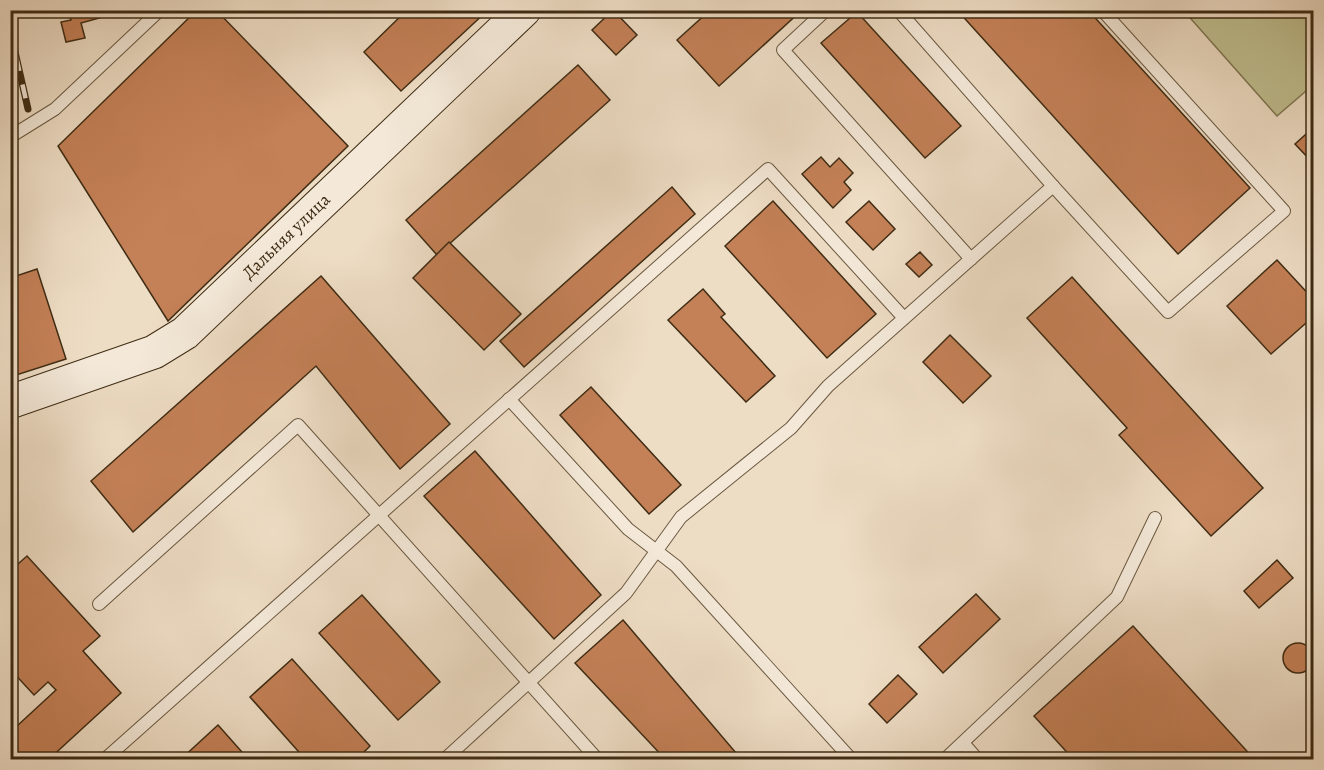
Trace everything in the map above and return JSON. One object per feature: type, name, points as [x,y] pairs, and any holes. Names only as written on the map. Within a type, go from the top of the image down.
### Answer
[{"type":"street","name":"Дальняя улица","points":[[10,402],[154,352],[185,333],[524,10]]},
{"type":"lane","points":[[10,136],[55,109],[160,10]]},
{"type":"lane","points":[[826,10],[783,50],[971,259]]},
{"type":"lane","points":[[898,10],[1168,312],[1284,212],[1102,10]]},
{"type":"lane","points":[[104,759],[768,169],[904,318]]},
{"type":"lane","points":[[444,759],[626,593],[681,517],[791,428],[828,386],[1053,186]]},
{"type":"lane","points":[[510,399],[628,529],[676,566],[852,759]]},
{"type":"lane","points":[[99,604],[298,425],[598,759]]},
{"type":"lane","points":[[944,759],[1117,597],[1155,518]]},
{"type":"lane","points":[[963,743],[978,759]]},
{"type":"shaded area","points":[[1184,11],[1313,11],[1313,85],[1277,116]]},
{"type":"building","points":[[68,10],[128,10],[81,23],[85,38],[66,42],[61,22],[71,20]]},
{"type":"building","points":[[197,10],[216,10],[348,146],[168,321],[58,146]]},
{"type":"building","points":[[407,10],[488,10],[401,91],[364,52]]},
{"type":"building","points":[[613,10],[637,35],[616,55],[592,30]]},
{"type":"building","points":[[716,10],[802,10],[719,86],[677,40],[707,13],[709,16]]},
{"type":"building","points":[[957,10],[1088,10],[1250,188],[1178,254]]},
{"type":"building","points":[[857,12],[961,126],[925,158],[821,43]]},
{"type":"building","points":[[578,65],[610,100],[437,255],[406,220]]},
{"type":"building","points":[[1314,127],[1314,164],[1295,144]]},
{"type":"building","points":[[821,157],[830,167],[839,158],[853,173],[844,182],[851,190],[833,208],[802,174]]},
{"type":"building","points":[[672,187],[695,214],[524,367],[500,341]]},
{"type":"building","points":[[773,201],[876,314],[827,358],[725,246]]},
{"type":"building","points":[[869,201],[895,229],[873,250],[846,222]]},
{"type":"building","points":[[449,242],[521,314],[484,350],[413,278]]},
{"type":"building","points":[[920,252],[932,265],[919,277],[906,264]]},
{"type":"building","points":[[1277,260],[1314,300],[1314,316],[1271,354],[1227,306]]},
{"type":"building","points":[[37,269],[66,359],[10,377],[10,278]]},
{"type":"building","points":[[321,276],[450,424],[400,469],[316,366],[133,532],[91,481]]},
{"type":"building","points":[[1072,277],[1263,488],[1211,536],[1119,435],[1127,428],[1027,318]]},
{"type":"building","points":[[703,289],[725,314],[721,317],[775,376],[746,402],[668,320]]},
{"type":"building","points":[[950,335],[991,376],[963,403],[923,362]]},
{"type":"building","points":[[591,387],[681,485],[649,514],[560,415]]},
{"type":"building","points":[[475,451],[601,595],[554,639],[424,496]]},
{"type":"building","points":[[27,556],[100,636],[83,651],[121,693],[48,760],[10,760],[10,719],[17,726],[56,690],[48,682],[34,695],[10,669],[10,652],[15,648],[10,642],[10,571]]},
{"type":"building","points":[[1277,560],[1293,578],[1259,608],[1244,591]]},
{"type":"building","points":[[976,594],[1000,619],[943,673],[919,647]]},
{"type":"building","points":[[362,595],[440,682],[398,720],[319,633]]},
{"type":"building","points":[[623,620],[742,760],[666,760],[575,663]]},
{"type":"building","points":[[1133,626],[1255,760],[1074,760],[1034,716]]},
{"type":"building","points":[[1298,643],[1309,647],[1313,658],[1309,669],[1298,673],[1287,669],[1283,658],[1287,647]]},
{"type":"building","points":[[292,659],[370,746],[356,760],[306,760],[250,697]]},
{"type":"building","points":[[898,675],[917,694],[887,723],[869,704]]},
{"type":"building","points":[[218,725],[249,760],[180,760]]},
{"type":"railway","points":[[10,30],[28,109]]}]
